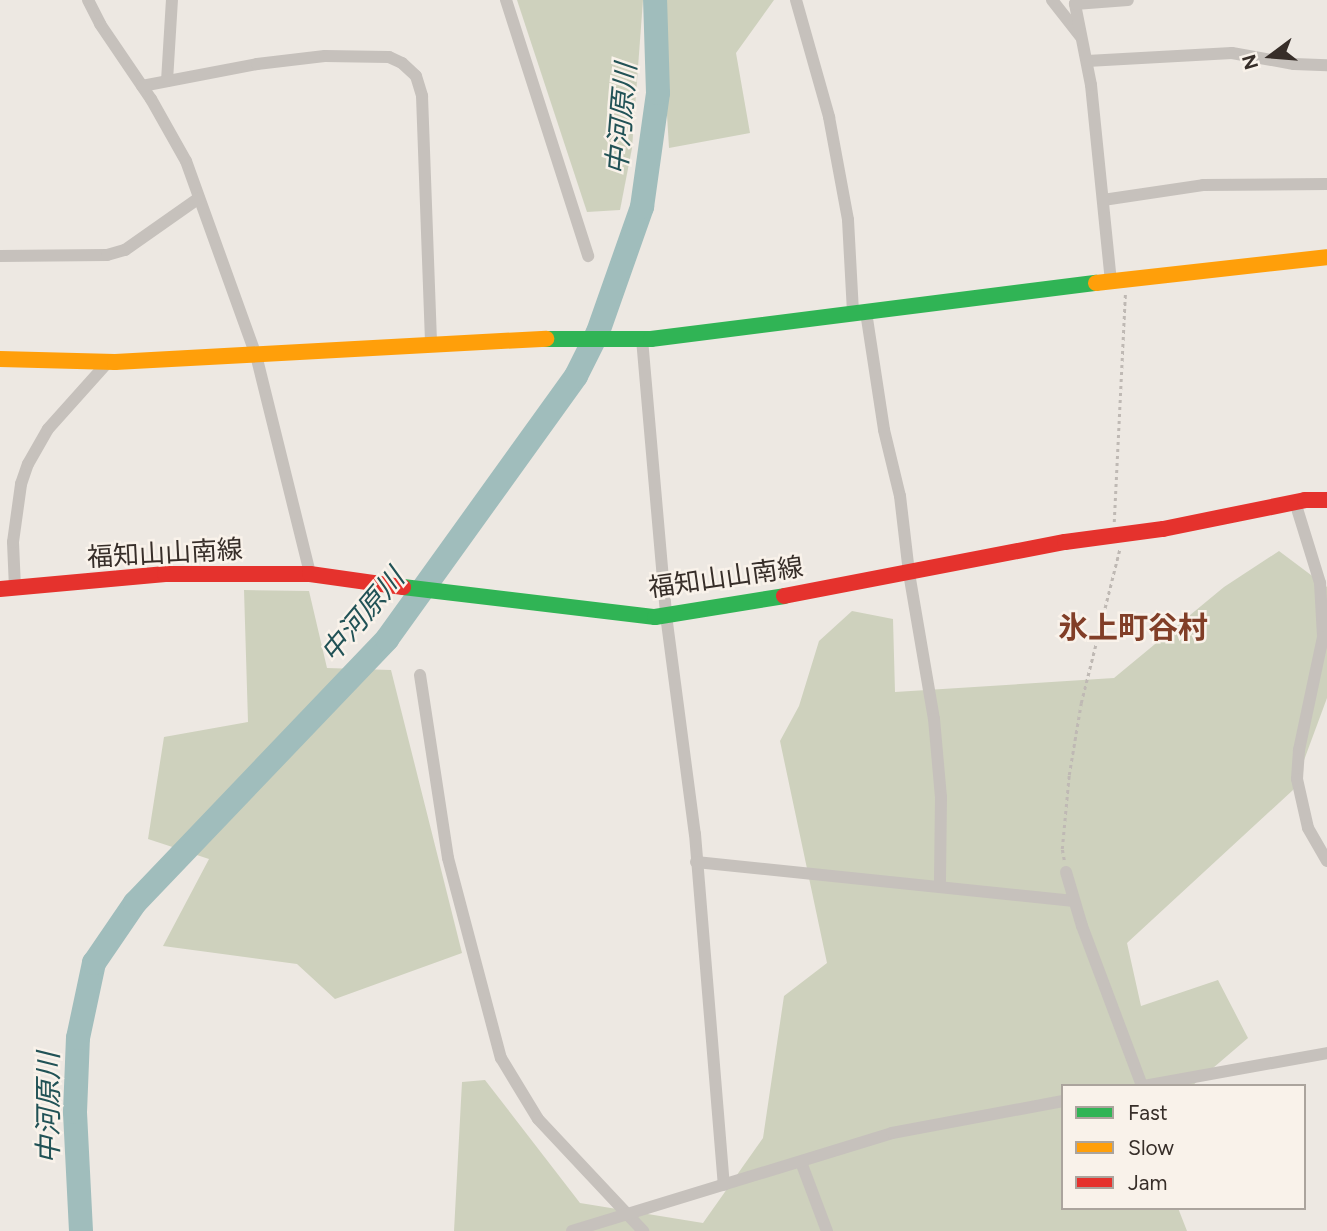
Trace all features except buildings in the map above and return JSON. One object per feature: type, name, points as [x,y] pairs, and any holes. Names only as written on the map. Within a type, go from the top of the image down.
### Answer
[{"type":"main road","points":[[0,359],[108,362],[563,339],[642,339],[1327,257]]},
{"type":"main road","name":"福知山山南線","points":[[8,589],[165,574],[310,574],[470,597],[605,612],[666,615],[909,573],[1065,542],[1118,535],[1295,502],[1327,500]]},
{"type":"street","points":[[88,0],[100,24],[142,86],[186,161],[256,355],[310,574]]},
{"type":"street","points":[[167,81],[172,0]]},
{"type":"street","points":[[506,0],[588,256]]},
{"type":"street","points":[[796,0],[829,117],[848,220],[859,313],[900,496],[909,573],[939,759],[940,886]]},
{"type":"street","points":[[1052,0],[1083,40]]},
{"type":"street","points":[[1118,281],[1103,200],[1087,61],[1075,4],[1128,0]]},
{"type":"street","points":[[1087,61],[1232,53],[1294,64],[1327,65]]},
{"type":"street","points":[[142,86],[257,64],[338,56],[389,57],[402,63],[416,76],[422,96],[431,345]]},
{"type":"street","points":[[1103,200],[1203,184],[1327,184]]},
{"type":"street","points":[[0,256],[107,255],[125,250],[199,198]]},
{"type":"street","points":[[642,339],[666,615],[696,862],[724,1185]]},
{"type":"street","points":[[8,589],[21,485],[28,464],[48,429],[108,362]]},
{"type":"street","points":[[1295,502],[1320,583],[1324,637],[1299,750],[1297,779],[1308,828],[1327,861]]},
{"type":"street","points":[[420,675],[448,859],[501,1058],[538,1119],[643,1231]]},
{"type":"street","points":[[696,862],[1074,901]]},
{"type":"street","points":[[1066,872],[1074,901],[1142,1084]]},
{"type":"street","points":[[1154,1084],[1327,1053]]},
{"type":"street","points":[[572,1231],[891,1133],[1061,1101]]},
{"type":"street","points":[[802,1162],[827,1231]]},
{"type":"path","points":[[1066,872],[1062,849],[1077,727],[1118,535],[1118,281]]},
{"type":"green space","points":[[517,0],[643,0],[632,148],[620,210],[587,212]]},
{"type":"green space","points":[[660,0],[774,0],[736,53],[750,133],[669,148]]},
{"type":"green space","points":[[1279,551],[1327,587],[1327,698],[1293,790],[1127,943],[1141,1006],[1218,980],[1248,1038],[1194,1084],[1061,1084],[1061,1210],[1179,1210],[1187,1231],[454,1231],[462,1082],[485,1080],[580,1203],[703,1223],[763,1138],[784,996],[827,963],[780,741],[799,706],[819,641],[852,611],[893,619],[895,692],[1114,678],[1224,587]]},
{"type":"green space","points":[[244,590],[309,591],[327,668],[391,670],[462,953],[335,999],[297,964],[163,946],[209,859],[148,839],[164,737],[248,722]]},
{"type":"waterway","name":"中河原川","points":[[81,1231],[75,1112],[78,1038],[94,963],[135,903],[387,639],[576,376],[598,332],[642,207],[658,93],[655,0]]},
{"type":"traffic: fast","points":[[546,339],[651,339],[1096,283]]},
{"type":"traffic: fast","points":[[403,587],[655,617],[784,596]]},
{"type":"traffic: slow","points":[[1096,283],[1327,257]]},
{"type":"traffic: slow","points":[[0,359],[115,362],[546,339]]},
{"type":"traffic: jam","points":[[784,596],[1065,542],[1163,529],[1305,500],[1327,500]]},
{"type":"traffic: jam","points":[[0,589],[165,574],[310,574],[403,587]]},
{"type":"district","name":"氷上町谷村","points":[[1133,628]]}]
